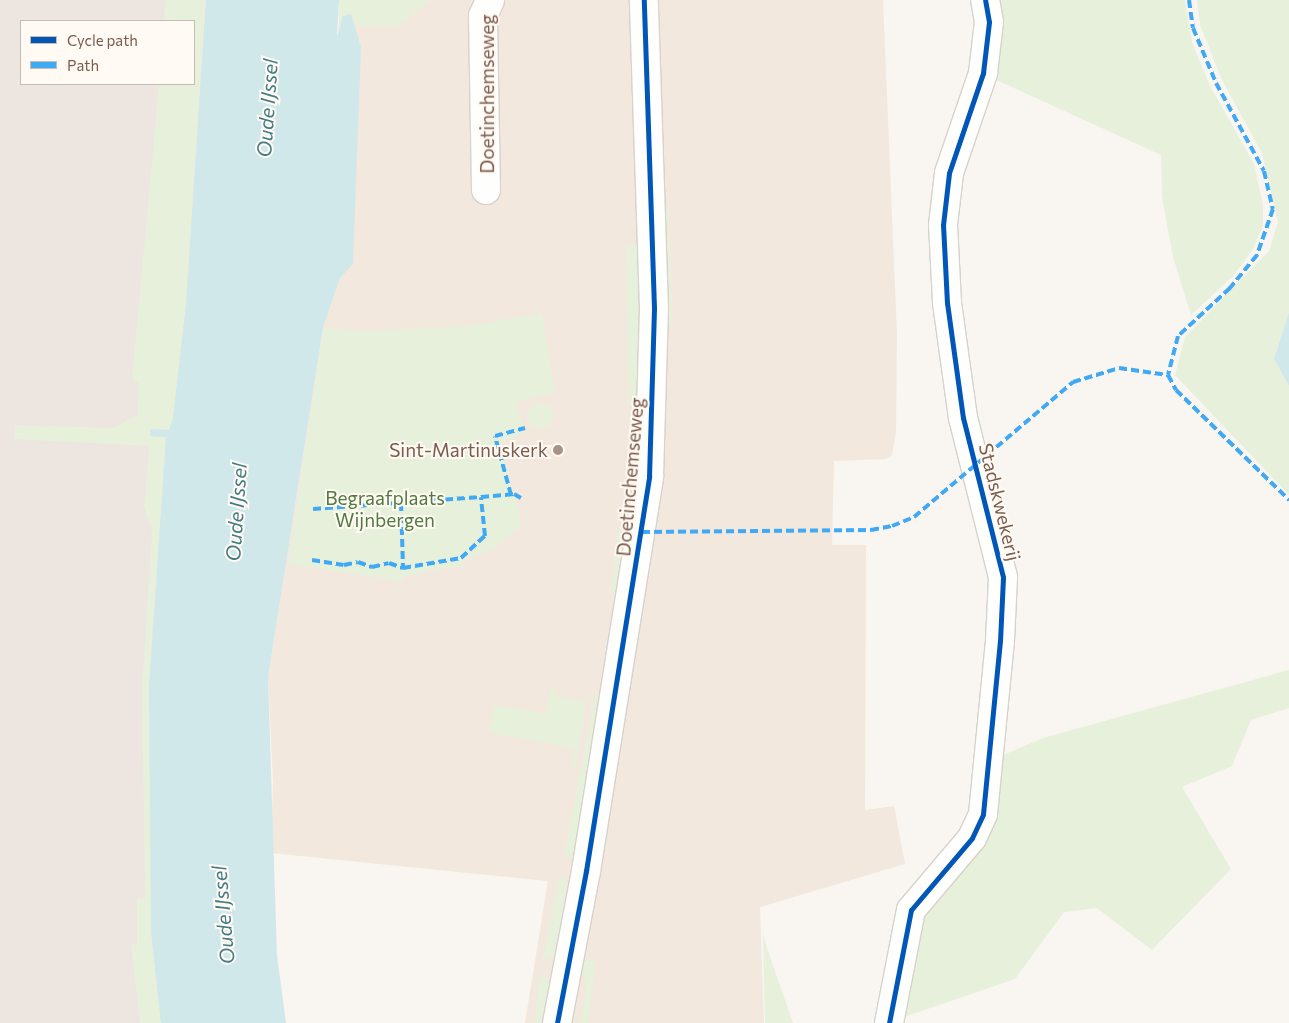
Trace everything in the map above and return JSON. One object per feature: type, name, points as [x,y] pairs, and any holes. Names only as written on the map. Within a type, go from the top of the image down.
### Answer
[{"type":"street","name":"Doetinchemseweg","points":[[486,190],[483,16],[490,0]]},
{"type":"street","name":"Doetinchemseweg","points":[[557,1023],[571,951],[649,477],[654,308],[644,0]]},
{"type":"street","name":"Stadskwekerij","points":[[889,1023],[911,910],[972,838],[983,814],[999,650],[1003,577],[963,418],[947,303],[943,225],[949,174],[983,74],[989,22],[985,0]]},
{"type":"shaded area","points":[[0,0],[276,0],[232,1023],[0,1023]]},
{"type":"shaded area","points":[[339,0],[883,0],[897,335],[896,431],[892,455],[886,459],[834,461],[832,545],[866,545],[865,810],[894,806],[905,864],[760,907],[764,1023],[525,1023],[548,881],[271,853],[273,782],[268,678],[323,328],[340,278]]},
{"type":"green space","points":[[165,0],[206,0],[186,305],[173,418],[169,430],[151,429],[150,435],[166,437],[149,687],[151,930],[161,1023],[140,1023],[131,945],[137,944],[137,899],[145,898],[142,687],[152,532],[144,506],[149,446],[14,439],[15,425],[113,428],[137,415],[139,384],[132,378],[159,85],[195,85],[195,20],[164,20]]},
{"type":"green space","points":[[339,0],[431,0],[398,26],[357,26],[351,14],[335,214]]},
{"type":"green space","points":[[996,0],[1185,0],[1192,42],[1209,84],[1254,164],[1263,204],[1263,226],[1252,251],[1232,277],[1191,315],[1173,257],[1162,197],[1161,155],[992,78]]},
{"type":"green space","points":[[1197,0],[1289,0],[1289,312],[1274,359],[1289,386],[1289,495],[1175,375],[1185,337],[1269,251],[1278,222],[1262,153],[1222,80],[1200,25]]},
{"type":"green space","points":[[668,203],[673,327],[664,327],[661,204]]},
{"type":"green space","points":[[626,244],[639,244],[642,405],[629,405]]},
{"type":"green space","name":"Begraafplaats Wijnbergen","points":[[542,313],[555,392],[515,403],[526,432],[500,443],[522,526],[492,550],[463,560],[465,566],[405,576],[404,582],[288,564],[323,328],[367,331],[469,326]]},
{"type":"green space","points":[[540,403],[549,407],[553,416],[549,425],[540,429],[531,425],[527,416],[531,407]]},
{"type":"green space","points":[[618,531],[631,536],[623,589],[611,592]]},
{"type":"green space","points":[[1289,670],[1289,708],[1251,720],[1232,766],[1182,787],[1231,869],[1152,950],[1097,908],[1064,912],[1015,979],[901,1018],[919,929],[927,908],[985,844],[994,823],[1001,756],[1043,738]]},
{"type":"green space","points":[[551,687],[556,688],[555,696],[587,701],[575,768],[571,767],[574,748],[489,733],[494,705],[546,714]]},
{"type":"green space","points":[[595,694],[604,702],[579,859],[564,855]]},
{"type":"green space","points":[[559,877],[567,879],[562,904],[568,914],[560,954],[543,960]]},
{"type":"green space","points":[[763,935],[768,951],[793,1023],[765,1023]]},
{"type":"green space","points":[[580,960],[596,961],[588,1023],[581,1023],[587,981],[579,969]]},
{"type":"green space","points":[[540,976],[550,979],[553,986],[548,1023],[534,1023]]},
{"type":"water","name":"Oude IJssel","points":[[206,0],[339,0],[337,36],[343,16],[351,14],[361,47],[353,264],[340,278],[323,328],[268,678],[277,956],[286,1023],[161,1023],[151,931],[149,687],[166,437],[150,436],[150,429],[169,430],[173,418],[186,305]]},
{"type":"water","points":[[1289,312],[1289,386],[1274,359]]},
{"type":"marked path","points":[[1189,0],[1193,28],[1216,83],[1264,171],[1273,209],[1257,255],[1230,288],[1178,336],[1168,375],[1176,390],[1289,500]]},
{"type":"marked path","points":[[642,532],[871,530],[892,526],[914,517],[1073,382],[1119,368],[1168,375]]},
{"type":"marked path","points":[[511,495],[495,436],[525,428]]},
{"type":"marked path","points":[[312,560],[344,565],[358,562],[372,567],[389,563],[403,568],[461,558],[485,536],[481,497],[514,494],[521,498]]},
{"type":"marked path","points":[[313,509],[481,497]]},
{"type":"marked path","points":[[401,503],[403,568]]},
{"type":"cycle path","points":[[557,1023],[586,871],[649,477],[654,308],[644,0]]},
{"type":"cycle path","points":[[889,1023],[911,910],[972,838],[983,814],[1000,641],[1003,577],[963,418],[947,303],[943,225],[949,173],[983,73],[989,22],[985,0]]},
{"type":"place","name":"Sint-Martinuskerk","points":[[558,450]]}]
